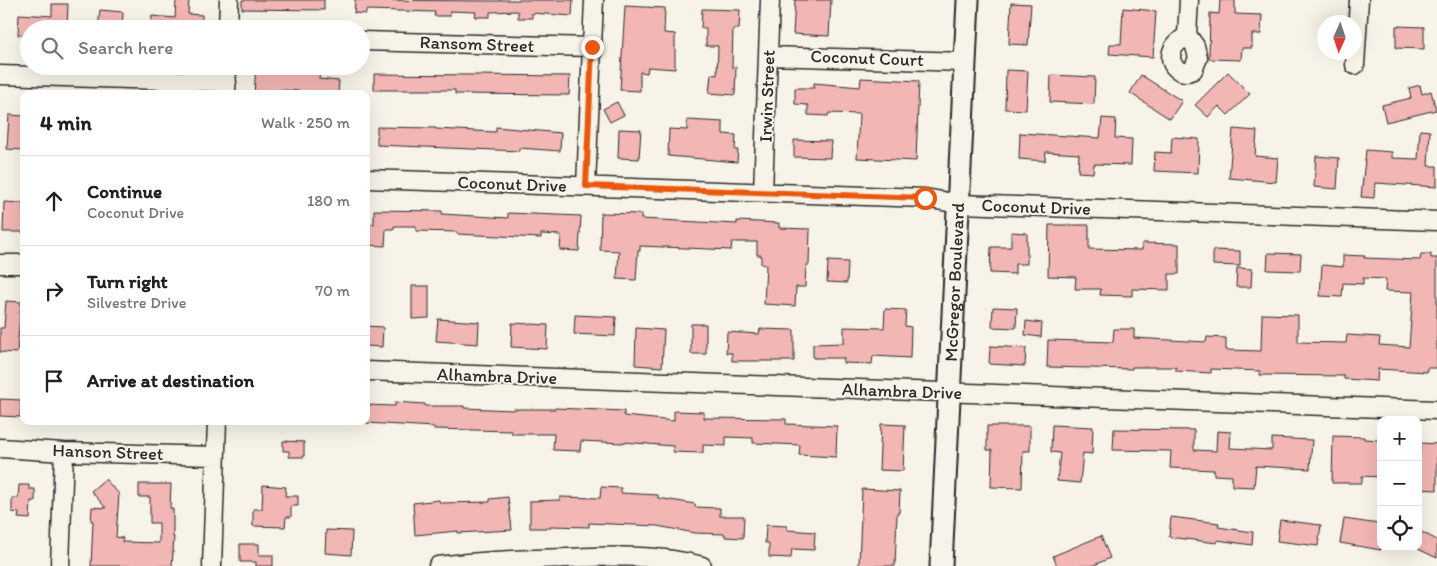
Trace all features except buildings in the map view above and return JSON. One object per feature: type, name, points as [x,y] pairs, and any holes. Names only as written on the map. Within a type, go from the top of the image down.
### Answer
[{"type":"main road","name":"McGregor Boulevard","points":[[941,566],[968,0]]},
{"type":"street","points":[[228,20],[229,0]]},
{"type":"street","points":[[586,186],[594,0]]},
{"type":"street","name":"Irwin Street","points":[[763,192],[770,0]]},
{"type":"street","points":[[1187,35],[1189,0]]},
{"type":"street","points":[[1355,65],[1359,0]]},
{"type":"street","name":"Ransom Street","points":[[370,40],[592,47]]},
{"type":"street","name":"Coconut Court","points":[[769,56],[965,62]]},
{"type":"street","points":[[0,75],[227,81]]},
{"type":"street","name":"Coconut Drive","points":[[370,179],[925,198],[959,204],[1437,221]]},
{"type":"street","points":[[0,264],[20,264]]},
{"type":"street","name":"Alhambra Drive","points":[[370,371],[1437,410]]},
{"type":"street","points":[[212,566],[217,425]]},
{"type":"street","name":"Hanson Street","points":[[0,448],[64,452],[215,456]]},
{"type":"street","points":[[60,566],[64,452]]},
{"type":"street","points":[[438,566],[504,560],[574,562],[606,555],[669,560],[702,566]]},
{"type":"route","points":[[592,47],[586,186],[925,198]]}]
